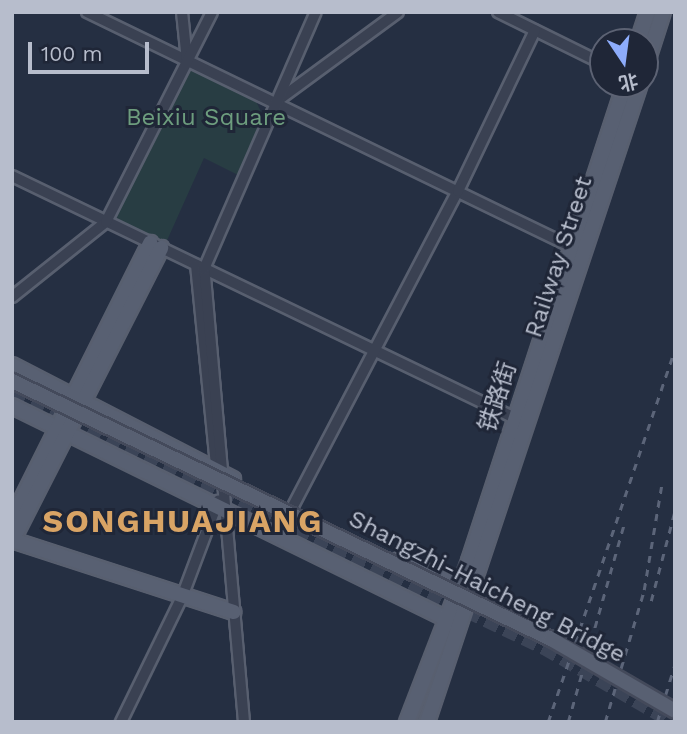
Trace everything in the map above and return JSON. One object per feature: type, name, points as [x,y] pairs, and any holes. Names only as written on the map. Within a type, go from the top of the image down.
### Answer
[{"type":"main road","points":[[578,251],[621,98]]},
{"type":"main road","name":"Railway Street","points":[[427,722],[461,626],[465,590],[578,251],[635,98]]},
{"type":"main road","points":[[12,519],[78,399],[155,245]]},
{"type":"main road","points":[[12,365],[221,473],[465,590],[444,618],[407,722]]},
{"type":"main road","name":"Shangzhi-Haicheng Bridge","points":[[12,381],[551,639],[675,710]]},
{"type":"main road","points":[[12,406],[461,626]]},
{"type":"main road","points":[[61,431],[12,540],[234,612]]},
{"type":"street","points":[[87,12],[578,251]]},
{"type":"street","points":[[182,12],[187,60]]},
{"type":"street","points":[[12,297],[106,222],[212,12]]},
{"type":"street","points":[[244,722],[200,267],[316,12]]},
{"type":"street","points":[[275,103],[398,12]]},
{"type":"street","points":[[498,12],[589,57]]},
{"type":"street","points":[[292,508],[458,191],[535,30]]},
{"type":"street","points":[[12,176],[521,422]]},
{"type":"street","points":[[121,722],[222,510]]},
{"type":"green space","name":"Beixiu Square","points":[[195,67],[255,99],[264,118],[263,128],[238,175],[204,158],[165,245],[124,225],[117,218],[118,206],[186,70]]},
{"type":"tunnel","points":[[12,394],[544,648],[672,722]]},
{"type":"railway","points":[[548,722],[675,350]]},
{"type":"railway","points":[[605,722],[644,590],[662,483]]},
{"type":"railway","points":[[651,601],[675,510]]},
{"type":"railway","points":[[568,722],[625,521]]},
{"type":"railway","points":[[657,722],[675,664]]},
{"type":"district","name":"SONGHUAJIANG","points":[[183,521]]}]
